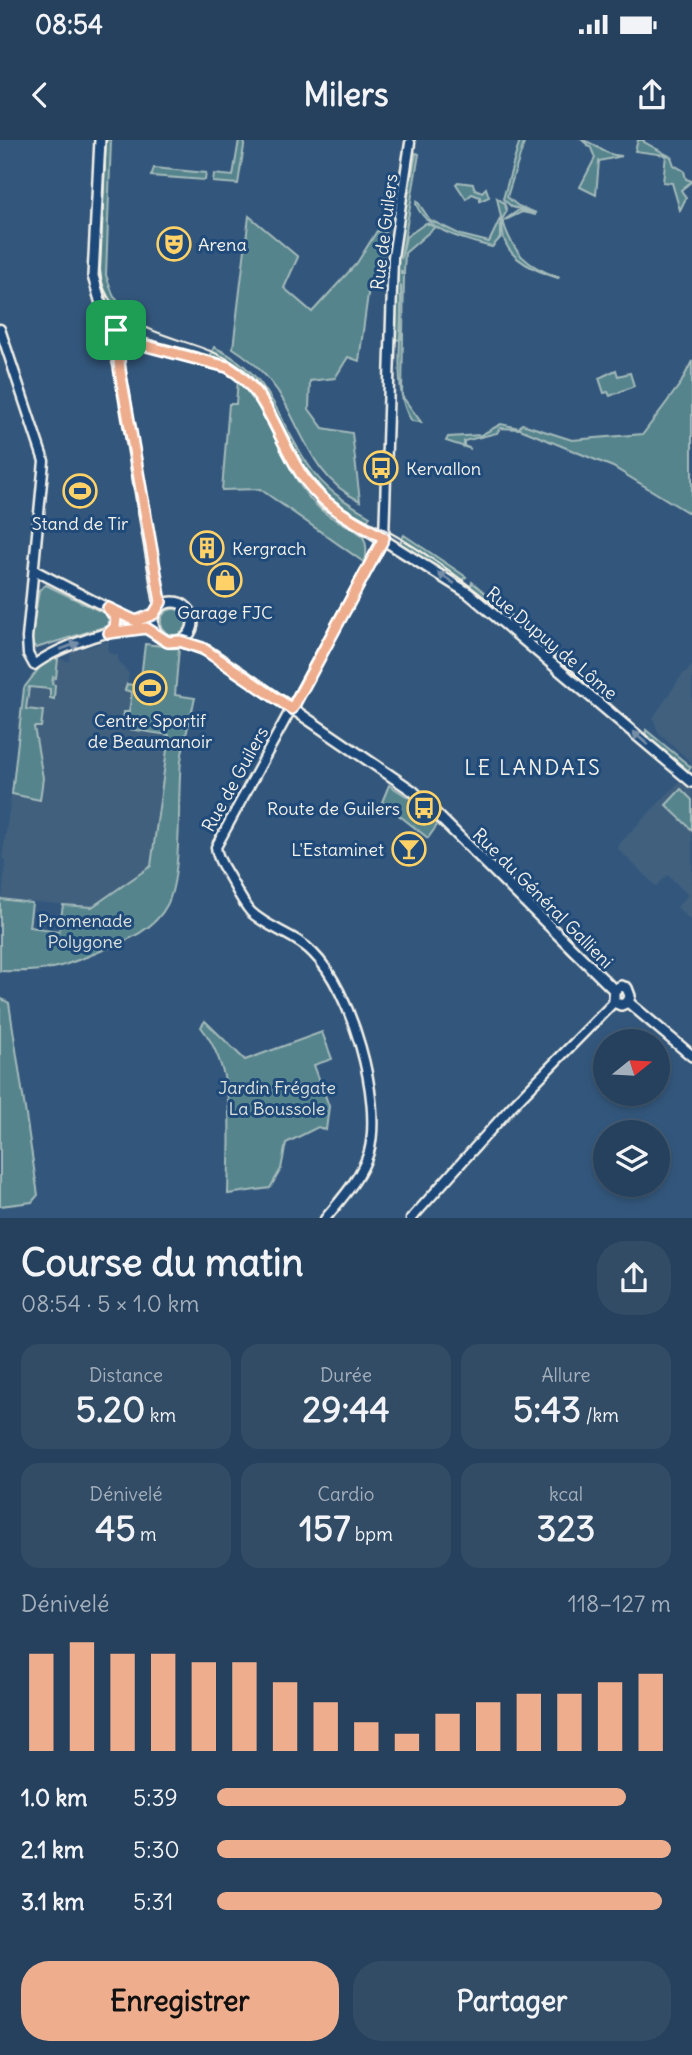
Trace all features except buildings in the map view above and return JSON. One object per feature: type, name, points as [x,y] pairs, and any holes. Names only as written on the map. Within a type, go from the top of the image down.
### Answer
[{"type":"main road","points":[[100,140],[93,276],[100,302],[119,344]]},
{"type":"main road","points":[[100,302],[116,330],[119,344],[119,366],[151,550],[157,610],[155,630],[168,642],[180,641],[202,648]]},
{"type":"main road","name":"Rue Dupuy de Lôme","points":[[119,344],[228,367],[242,375],[258,393],[299,470],[313,490],[340,513],[384,538],[468,593],[692,782]]},
{"type":"main road","points":[[151,550],[163,588],[174,601],[190,609],[194,619],[192,630],[180,641]]},
{"type":"main road","points":[[157,610],[174,601]]},
{"type":"main road","points":[[192,630],[202,648]]},
{"type":"main road","name":"Rue du Général Gallieni","points":[[202,648],[428,804],[614,990],[614,1002]]},
{"type":"main road","name":"Rue du Général Gallieni","points":[[614,990],[621,986],[626,988],[630,996],[628,1002],[692,1056]]},
{"type":"main road","points":[[614,1002],[621,1005],[628,1002]]},
{"type":"street","name":"Rue de Guilers","points":[[326,1218],[355,1183],[369,1152],[372,1125],[367,1068],[333,974],[310,949],[252,913],[222,865],[216,847],[384,538],[393,257],[411,141]]},
{"type":"street","points":[[0,329],[44,461],[27,648],[34,665],[61,649],[109,633],[146,628],[155,630]]},
{"type":"street","points":[[34,570],[133,621],[157,610]]},
{"type":"street","points":[[108,608],[116,618],[115,627],[109,633]]},
{"type":"street","points":[[412,1218],[512,1106],[614,1002]]},
{"type":"shaded area","points":[[109,641],[108,653],[118,655],[118,660],[129,674],[126,690],[132,691],[129,713],[124,712],[169,735],[151,866],[92,907],[2,899],[6,860],[2,859],[24,688],[33,674],[55,658],[69,661],[71,652]]},
{"type":"shaded area","points":[[692,666],[692,763],[659,734],[653,718],[682,675]]},
{"type":"shaded area","points":[[679,782],[692,790],[692,922],[677,907],[688,895],[668,875],[656,886],[618,849],[619,844]]},
{"type":"green space","points":[[103,140],[111,140],[106,275],[114,297],[135,316],[128,336],[113,323],[104,302],[99,275],[97,246]]},
{"type":"green space","points":[[239,140],[245,140],[238,184],[213,182],[214,174],[233,176]]},
{"type":"green space","points":[[520,140],[525,140],[507,197],[518,206],[536,213],[512,207],[503,199]]},
{"type":"green space","points":[[582,140],[622,156],[599,161],[596,195],[580,187],[595,158],[591,148]]},
{"type":"green space","points":[[638,140],[644,140],[671,157],[674,165],[684,171],[686,179],[692,181],[681,190],[686,198],[680,210],[672,183],[663,182],[666,155],[635,151]]},
{"type":"green space","points":[[416,153],[419,154],[401,259],[406,237],[426,223],[435,227],[405,253],[404,272],[401,271],[401,274],[404,274],[402,395],[400,339],[396,340],[398,250]]},
{"type":"green space","points":[[154,168],[206,173],[205,180],[151,176]]},
{"type":"green space","points":[[456,184],[473,184],[475,189],[482,192],[486,188],[489,197],[480,201],[480,197],[472,194],[466,199]]},
{"type":"green space","points":[[497,198],[504,203],[507,211],[501,221],[501,237],[492,247],[438,228],[428,221],[416,204],[417,201],[430,220],[461,235],[489,242],[501,217]]},
{"type":"green space","points":[[519,210],[536,215],[522,212],[503,221]]},
{"type":"green space","points":[[249,216],[298,257],[284,288],[312,312],[357,263],[377,231],[386,233],[381,274],[370,279],[359,361],[348,357],[335,378],[310,381],[309,409],[323,428],[352,433],[360,501],[346,493],[323,471],[269,379],[256,365],[233,348]]},
{"type":"green space","points":[[503,221],[511,241],[522,257],[558,278],[527,265],[511,252],[503,233]]},
{"type":"green space","points":[[214,347],[235,359],[264,387],[302,456],[315,474],[333,492],[370,516],[365,525],[340,511],[313,488],[256,388],[209,359]]},
{"type":"green space","points":[[692,361],[692,515],[613,467],[520,429],[500,428],[497,433],[464,441],[464,446],[471,449],[446,441],[448,437],[481,435],[501,424],[519,428],[522,424],[572,440],[643,434],[681,383]]},
{"type":"green space","points":[[616,370],[618,376],[630,373],[634,386],[610,396],[608,392],[604,393],[599,378]]},
{"type":"green space","points":[[238,380],[252,394],[263,411],[300,486],[328,515],[363,537],[366,543],[365,563],[260,489],[222,490],[229,404],[236,404]]},
{"type":"green space","points":[[402,396],[421,422],[412,421]]},
{"type":"green space","points":[[404,535],[466,577],[459,582],[400,543]]},
{"type":"green space","points":[[472,582],[511,615],[510,617],[504,617],[470,590]]},
{"type":"green space","points":[[46,585],[106,614],[109,620],[107,626],[36,648],[31,641],[39,590]]},
{"type":"green space","points":[[174,609],[183,613],[187,622],[183,631],[174,635],[165,631],[161,622],[165,613]]},
{"type":"green space","points":[[517,620],[572,667],[568,672],[514,628]]},
{"type":"green space","name":"Promenade Polygone","points":[[145,644],[179,648],[175,695],[195,698],[181,761],[177,856],[167,905],[148,927],[121,943],[64,965],[42,970],[0,971],[0,899],[32,903],[29,927],[59,931],[63,905],[92,907],[151,866],[169,735],[122,728],[124,712],[129,712],[132,692],[125,690],[127,684],[140,686]]},
{"type":"green space","points":[[55,658],[58,659],[56,678],[53,677],[52,684],[55,685],[54,699],[50,698],[50,689],[29,687],[26,709],[43,711],[41,727],[34,727],[43,778],[40,800],[12,794],[24,688],[40,667]]},
{"type":"green space","points":[[646,730],[691,767],[685,774],[645,739]]},
{"type":"green space","points":[[389,785],[411,799],[438,824],[428,838],[382,802]]},
{"type":"green space","points":[[681,789],[692,800],[692,830],[666,805]]},
{"type":"green space","points":[[0,998],[9,1003],[38,1195],[32,1202],[0,1206]]},
{"type":"green space","name":"Jardin Frégate La Boussole","points":[[205,1021],[245,1060],[322,1032],[332,1059],[314,1065],[329,1106],[326,1130],[318,1127],[286,1143],[281,1169],[270,1188],[228,1194],[229,1108],[221,1065],[213,1045],[201,1027]]},
{"type":"tram line","points":[[106,140],[100,270],[105,292],[117,308],[133,321],[152,330],[216,353],[234,363],[262,392],[300,461],[324,492],[348,510],[418,550],[492,603],[692,775]]},
{"type":"place","name":"Arena","points":[[174,244]]},
{"type":"place","name":"Kervallon","points":[[381,468]]},
{"type":"place","name":"Stand de Tir","points":[[80,491]]},
{"type":"place","name":"Kergrach","points":[[207,548]]},
{"type":"place","name":"Garage FJC","points":[[225,580]]},
{"type":"place","name":"Centre Sportif de Beaumanoir","points":[[150,688]]},
{"type":"place","name":"Route de Guilers","points":[[424,808]]},
{"type":"place","name":"L'Estaminet","points":[[409,849]]},
{"type":"district","name":"LE LANDAIS","points":[[533,767]]},
{"type":"route","points":[[116,330],[124,340],[228,367],[242,375],[258,393],[299,470],[313,490],[325,503],[384,538],[292,709],[202,648],[180,641],[168,642],[155,630],[146,628],[109,633],[115,627],[116,618],[108,608],[136,621],[154,614],[161,602],[153,573],[119,366],[121,360],[116,330]]}]
